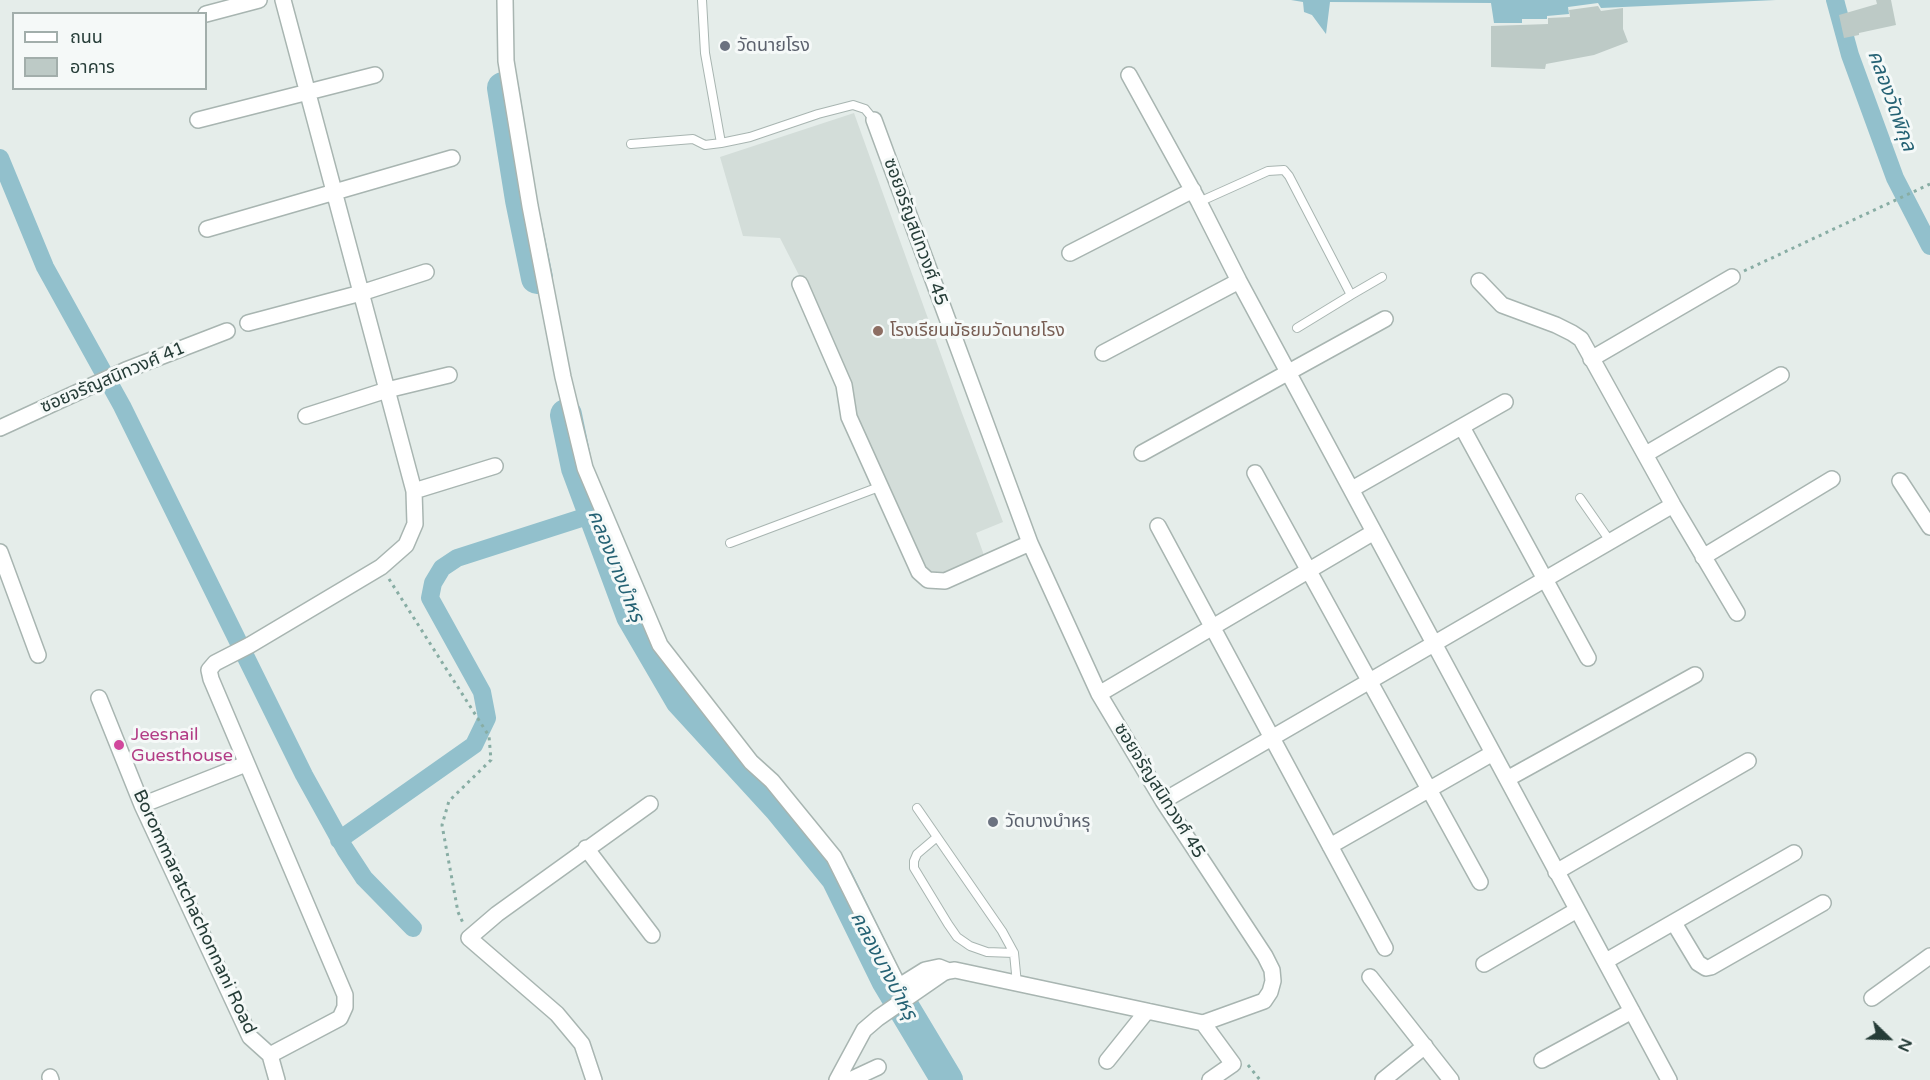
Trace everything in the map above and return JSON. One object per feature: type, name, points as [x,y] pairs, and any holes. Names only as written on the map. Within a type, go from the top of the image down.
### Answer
[{"type":"street","points":[[207,14],[259,0]]},
{"type":"street","points":[[277,1080],[270,1055],[340,1018],[345,1007],[345,996],[246,764],[211,680],[209,670],[215,663],[250,645],[381,567],[406,545],[415,524],[414,491],[283,0]]},
{"type":"street","points":[[505,0],[506,61],[526,183],[563,377],[585,468],[660,645],[750,762],[772,781],[834,857],[897,983],[901,985],[924,970],[939,966],[946,972]]},
{"type":"street","points":[[198,120],[375,75]]},
{"type":"street","points":[[1129,75],[1669,1080]]},
{"type":"street","name":"ซอยจรัญสนิทวงศ์ 45","points":[[874,120],[1030,543],[1099,693],[1163,801],[1259,946],[1272,970],[1273,981],[1264,1001],[1203,1023]]},
{"type":"street","points":[[207,229],[452,158]]},
{"type":"street","points":[[1070,253],[1196,196]]},
{"type":"street","points":[[248,323],[361,293],[426,272]]},
{"type":"street","points":[[1591,359],[1732,276]]},
{"type":"street","points":[[1103,353],[1239,281]]},
{"type":"street","points":[[1479,281],[1502,305],[1572,333],[1581,339],[1673,505],[1737,613]]},
{"type":"street","points":[[800,284],[844,385],[849,417],[919,572],[928,580],[945,581],[1030,543]]},
{"type":"street","points":[[1142,453],[1385,319]]},
{"type":"street","name":"ซอยจรัญสนิทวงศ์ 41","points":[[0,428],[126,370],[227,331]]},
{"type":"street","points":[[306,416],[387,390],[449,375]]},
{"type":"street","points":[[1646,454],[1781,375]]},
{"type":"street","points":[[1352,489],[1505,402]]},
{"type":"street","points":[[1462,427],[1588,658]]},
{"type":"street","points":[[414,491],[495,466]]},
{"type":"street","points":[[1255,473],[1480,882]]},
{"type":"street","points":[[1703,557],[1832,479]]},
{"type":"street","points":[[1900,481],[1930,527]]},
{"type":"street","points":[[1163,801],[1673,505]]},
{"type":"street","points":[[1158,526],[1385,948]]},
{"type":"street","points":[[1099,693],[1374,532]]},
{"type":"street","points":[[0,552],[38,655]]},
{"type":"street","points":[[1507,779],[1695,675]]},
{"type":"street","name":"Borommaratchachonnani Road","points":[[99,698],[142,805],[250,1037],[270,1055]]},
{"type":"street","points":[[1330,846],[1493,753]]},
{"type":"street","points":[[1557,872],[1748,761]]},
{"type":"street","points":[[142,805],[246,764]]},
{"type":"street","points":[[594,1080],[582,1044],[557,1014],[469,938],[496,914],[650,804]]},
{"type":"street","points":[[586,848],[652,935]]},
{"type":"street","points":[[1606,961],[1794,854]]},
{"type":"street","points":[[1674,923],[1698,963],[1706,968],[1823,903]]},
{"type":"street","points":[[1484,964],[1577,910]]},
{"type":"street","points":[[1872,998],[1930,956]]},
{"type":"street","points":[[837,1080],[864,1030],[946,972],[955,970],[1203,1023],[1233,1064],[1210,1080]]},
{"type":"street","points":[[1370,977],[1451,1080]]},
{"type":"street","points":[[1107,1061],[1147,1011]]},
{"type":"street","points":[[1542,1060],[1632,1011]]},
{"type":"street","points":[[1383,1080],[1425,1046]]},
{"type":"street","points":[[850,1080],[878,1067]]},
{"type":"lane","points":[[702,0],[705,53],[721,143]]},
{"type":"lane","points":[[631,144],[693,139],[705,145],[721,143],[750,137],[853,105],[865,109],[874,120]]},
{"type":"lane","points":[[1196,196],[1268,171],[1284,170],[1351,295]]},
{"type":"lane","points":[[1297,328],[1382,276]]},
{"type":"lane","points":[[729,543],[879,487]]},
{"type":"lane","points":[[1580,498],[1610,541]]},
{"type":"lane","points":[[917,808],[1002,931],[1014,953],[1017,984]]},
{"type":"lane","points":[[938,837],[917,854],[914,868],[948,924],[957,937],[970,946],[987,952],[1014,953]]},
{"type":"path","points":[[1732,276],[1930,184]]},
{"type":"path","points":[[381,567],[489,736],[491,760],[449,801],[442,825],[458,912],[469,938]]},
{"type":"shaded area","name":"โรงเรียนมัธยมวัดนายโรง","points":[[854,113],[1003,522],[976,533],[985,558],[937,578],[922,572],[802,281],[780,238],[743,236],[720,157]]},
{"type":"water","points":[[1291,0],[1776,0],[1601,8],[1598,3],[1568,7],[1569,14],[1547,16],[1547,19],[1522,19],[1522,23],[1494,23],[1491,3],[1330,2],[1326,34],[1312,15],[1304,12],[1303,2]]},
{"type":"water","points":[[1830,0],[1844,0],[1846,11],[1834,14]]},
{"type":"building","points":[[1876,0],[1891,0],[1896,25],[1844,38],[1839,15],[1877,4]]},
{"type":"building","points":[[1598,6],[1601,11],[1623,8],[1623,29],[1628,42],[1594,55],[1546,64],[1545,69],[1491,67],[1491,26],[1548,24],[1548,18],[1570,17],[1569,10]]},
{"type":"waterway","name":"คลองวัดพิกุล","points":[[1835,0],[1850,55],[1895,178],[1930,246]]},
{"type":"waterway","name":"คลองบางบำหรุ","points":[[503,88],[521,200],[537,278]]},
{"type":"waterway","points":[[0,158],[45,267],[122,406],[304,775],[345,849],[364,878],[413,928]]},
{"type":"waterway","name":"คลองบางบำหรุ","points":[[566,415],[577,468],[632,616],[681,700],[779,807],[837,878],[887,980],[947,1080]]},
{"type":"waterway","points":[[339,840],[474,745],[487,718],[482,692],[430,598],[433,583],[442,568],[457,558],[594,514]]},
{"type":"place","name":"วัดนายโรง","points":[[725,46]]},
{"type":"place","name":"โรงเรียนมัธยมวัดนายโรง","points":[[878,331]]},
{"type":"place","name":"Jeesnail Guesthouse","points":[[119,745]]},
{"type":"place","name":"วัดบางบำหรุ","points":[[993,822]]}]
